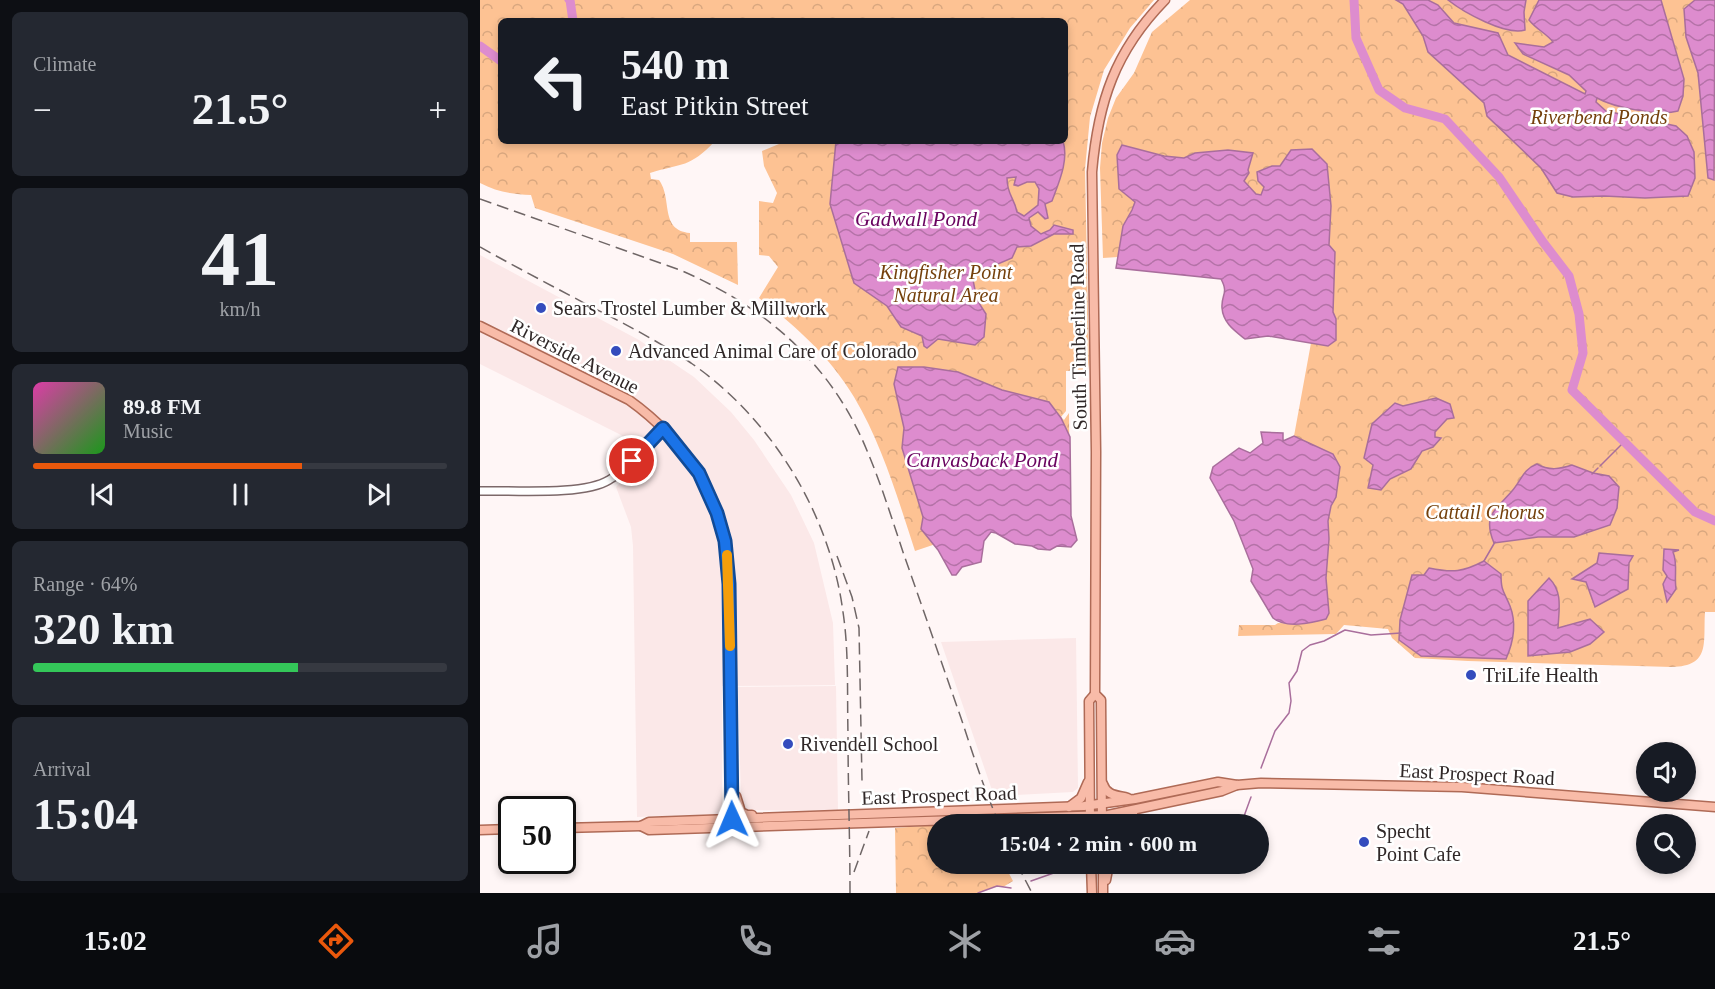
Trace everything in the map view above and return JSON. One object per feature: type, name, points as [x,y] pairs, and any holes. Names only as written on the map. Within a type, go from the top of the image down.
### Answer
[{"type":"main road","name":"South Timberline Road","points":[[1090,814],[1089,701],[1095,694],[1096,452],[1092,172],[1095,136],[1114,72],[1131,40],[1165,0]]},
{"type":"main road","name":"Riverside Avenue","points":[[480,326],[615,393],[647,413],[663,428],[699,473],[717,513],[725,541],[729,584],[732,823]]},
{"type":"main road","name":"South Timberline Road","points":[[1095,694],[1101,700],[1102,814]]},
{"type":"main road","points":[[1089,725],[1094,729],[1102,755]]},
{"type":"main road","points":[[1069,807],[1081,798],[1090,778]]},
{"type":"main road","points":[[1102,781],[1105,791],[1110,794],[1135,799]]},
{"type":"main road","name":"East Prospect Road","points":[[576,828],[641,826],[649,830],[786,817],[1090,806],[1218,782],[1237,785],[1261,783],[1469,788],[1715,807]]},
{"type":"main road","name":"East Prospect Road","points":[[1109,814],[1222,791],[1237,785]]},
{"type":"main road","points":[[732,791],[744,814],[773,814],[786,817]]},
{"type":"main road","points":[[1133,814],[1137,810]]},
{"type":"main road","name":"East Prospect Road","points":[[732,823],[927,819]]},
{"type":"main road","points":[[480,830],[498,829]]},
{"type":"main road","points":[[1091,874],[1092,893]]},
{"type":"main road","points":[[1103,891],[1105,874]]},
{"type":"street","points":[[480,490],[580,490],[597,487],[621,472],[663,428]]},
{"type":"shaded area","points":[[480,255],[639,340],[694,377],[731,412],[754,440],[791,495],[814,543],[833,623],[835,685],[722,686],[722,814],[637,817],[633,546],[631,527],[616,487],[645,457],[621,435],[480,364]]},
{"type":"shaded area","points":[[1076,638],[1078,788],[1073,792],[994,796],[941,642]]},
{"type":"shaded area","name":"Rivendell School","points":[[836,686],[838,811],[748,810],[741,801],[738,687]]},
{"type":"green space","name":"Kingfisher Point Natural Area","points":[[480,0],[1154,0],[1130,28],[1104,70],[1090,117],[1085,169],[1089,362],[1088,370],[1066,371],[1066,411],[1061,417],[1064,420],[1069,413],[1070,534],[992,525],[915,551],[881,453],[864,415],[845,382],[811,343],[759,298],[778,267],[769,256],[759,255],[759,201],[773,203],[777,193],[764,166],[762,151],[779,144],[1068,144],[1068,18],[498,18],[498,144],[712,144],[692,160],[650,173],[651,179],[659,180],[670,220],[680,231],[690,233],[690,242],[737,242],[738,285],[673,254],[535,208],[531,195],[492,189],[480,183]]},
{"type":"green space","name":"Cattail Chorus","points":[[1190,0],[1715,0],[1715,612],[1705,612],[1704,643],[1699,657],[1693,662],[1685,666],[1672,667],[1415,658],[1392,638],[1388,629],[1344,625],[1336,634],[1238,636],[1239,625],[1301,624],[1326,619],[1329,613],[1326,578],[1328,521],[1331,506],[1336,497],[1333,454],[1294,436],[1311,343],[1328,346],[1336,319],[1333,312],[1329,245],[1331,206],[1327,164],[1272,166],[1257,172],[1264,187],[1261,195],[1256,194],[1244,181],[1252,153],[1228,150],[1195,153],[1184,158],[1164,156],[1122,145],[1135,202],[1123,226],[1118,257],[1103,258],[1100,168],[1102,143],[1108,118],[1116,98],[1134,73],[1152,32]]},
{"type":"green space","points":[[927,826],[927,874],[1009,874],[1013,881],[1003,887],[993,887],[978,893],[896,893],[895,828]]},
{"type":"water","points":[[1396,0],[1428,0],[1438,5],[1454,23],[1498,33],[1508,55],[1585,94],[1586,91],[1569,75],[1523,54],[1515,43],[1544,47],[1553,42],[1529,20],[1539,0],[1661,0],[1684,79],[1683,96],[1678,111],[1637,110],[1597,98],[1596,102],[1606,111],[1676,126],[1687,136],[1694,152],[1695,178],[1688,196],[1573,197],[1557,193],[1541,168],[1487,116],[1484,103],[1428,52],[1423,36],[1403,4]]},
{"type":"water","points":[[1448,0],[1526,0],[1525,30],[1507,30],[1496,26],[1464,11]]},
{"type":"water","points":[[1695,0],[1715,0],[1714,180],[1708,178],[1698,73],[1686,37],[1684,9]]},
{"type":"water","name":"Gadwall Pond","points":[[836,144],[1064,144],[1065,156],[1062,171],[1052,201],[1045,204],[1048,218],[1045,219],[1038,212],[1029,218],[1031,226],[1041,234],[1050,230],[1054,225],[1073,230],[1073,234],[1054,234],[1031,246],[1017,247],[1012,258],[972,275],[977,300],[986,314],[984,337],[975,345],[938,339],[927,348],[924,346],[922,336],[901,327],[887,306],[854,283],[830,204]],"holes":[[[1016,177],[1014,185],[1018,186],[1027,182],[1035,182],[1039,189],[1038,205],[1024,216],[1017,212],[1008,188],[1007,178]]]},
{"type":"water","points":[[1122,145],[1164,156],[1184,158],[1195,153],[1228,150],[1253,153],[1249,173],[1244,181],[1256,194],[1261,195],[1264,187],[1258,181],[1257,172],[1272,166],[1280,166],[1291,150],[1312,149],[1327,164],[1331,206],[1329,245],[1335,252],[1333,312],[1336,319],[1336,340],[1328,346],[1268,336],[1245,339],[1230,326],[1223,313],[1225,291],[1221,279],[1116,268],[1123,226],[1135,202],[1119,189],[1117,155]]},
{"type":"water","name":"Canvasback Pond","points":[[898,367],[924,367],[958,372],[1002,390],[1049,402],[1061,418],[1070,437],[1071,516],[1077,540],[1071,547],[1057,546],[1050,550],[1038,549],[1015,544],[991,532],[984,541],[981,562],[962,567],[956,575],[952,575],[938,550],[921,529],[923,517],[902,448],[904,428],[894,384]]},
{"type":"water","points":[[1436,398],[1450,404],[1454,418],[1447,419],[1435,432],[1435,437],[1441,438],[1433,447],[1422,451],[1411,469],[1390,479],[1381,490],[1368,488],[1373,465],[1364,458],[1372,424],[1395,403],[1403,406]]},
{"type":"water","points":[[1261,432],[1283,433],[1283,441],[1294,436],[1333,454],[1340,467],[1336,497],[1331,506],[1328,521],[1326,578],[1329,613],[1326,619],[1292,624],[1273,618],[1251,581],[1253,569],[1234,521],[1210,478],[1213,467],[1239,448],[1250,453],[1263,443]]},
{"type":"water","points":[[1537,464],[1554,469],[1572,465],[1609,476],[1619,487],[1617,508],[1610,525],[1574,537],[1538,537],[1494,543],[1490,525],[1492,513],[1525,472]]},
{"type":"water","points":[[1664,549],[1679,550],[1673,552],[1676,589],[1667,602],[1663,584],[1667,576],[1663,570]]},
{"type":"water","points":[[1599,553],[1633,556],[1629,563],[1628,589],[1595,607],[1586,582],[1572,579],[1597,563]]},
{"type":"water","points":[[1484,561],[1501,574],[1502,588],[1512,613],[1513,633],[1506,659],[1421,656],[1399,640],[1400,620],[1412,575],[1424,575],[1429,568],[1445,571],[1464,569]]},
{"type":"water","points":[[1549,578],[1558,595],[1558,628],[1590,619],[1604,632],[1590,644],[1570,652],[1528,656],[1528,601]]},
{"type":"waterway","points":[[567,0],[571,4]]},
{"type":"waterway","points":[[570,0],[573,18]]},
{"type":"waterway","points":[[1354,0],[1356,38],[1379,90],[1405,108],[1445,119],[1499,177],[1569,276],[1579,314],[1583,353],[1572,390],[1695,512],[1715,521]]},
{"type":"waterway","points":[[480,46],[498,59]]},
{"type":"waterway","points":[[1600,466],[1624,442]]},
{"type":"waterway","points":[[1592,474],[1598,468]]},
{"type":"waterway","points":[[1484,561],[1495,542]]},
{"type":"waterway","points":[[1261,768],[1275,731],[1289,713],[1291,701],[1289,683],[1297,671],[1302,651],[1310,645],[1324,641],[1345,630],[1371,635],[1401,633]]},
{"type":"waterway","points":[[1245,814],[1251,797]]},
{"type":"waterway","points":[[1031,881],[1051,874]]},
{"type":"waterway","points":[[978,893],[997,886],[1011,888]]},
{"type":"railway","points":[[480,199],[680,270],[710,284],[763,317],[810,359],[847,410],[868,453],[995,814]]},
{"type":"railway","points":[[480,247],[640,332],[691,363],[747,412],[771,441],[811,505],[836,575],[843,612],[847,673],[850,893]]},
{"type":"railway","points":[[837,556],[852,597],[859,628],[862,781]]},
{"type":"railway","points":[[854,872],[869,831]]},
{"type":"railway","points":[[1022,874],[1032,893]]},
{"type":"slow traffic","points":[[727,555],[730,646]]},
{"type":"place","name":"Sears Trostel Lumber & Millwork","points":[[541,308]]},
{"type":"place","name":"Advanced Animal Care of Colorado","points":[[616,351]]},
{"type":"place","name":"TriLife Health","points":[[1471,675]]},
{"type":"place","name":"Rivendell School","points":[[788,744]]},
{"type":"place","name":"Specht Point Cafe","points":[[1364,842]]},
{"type":"route","points":[[632,461],[663,428],[699,473],[712,498],[722,528],[729,580],[732,819]]},
{"type":"park label","name":"Riverbend Ponds","points":[[1599,117]]}]
